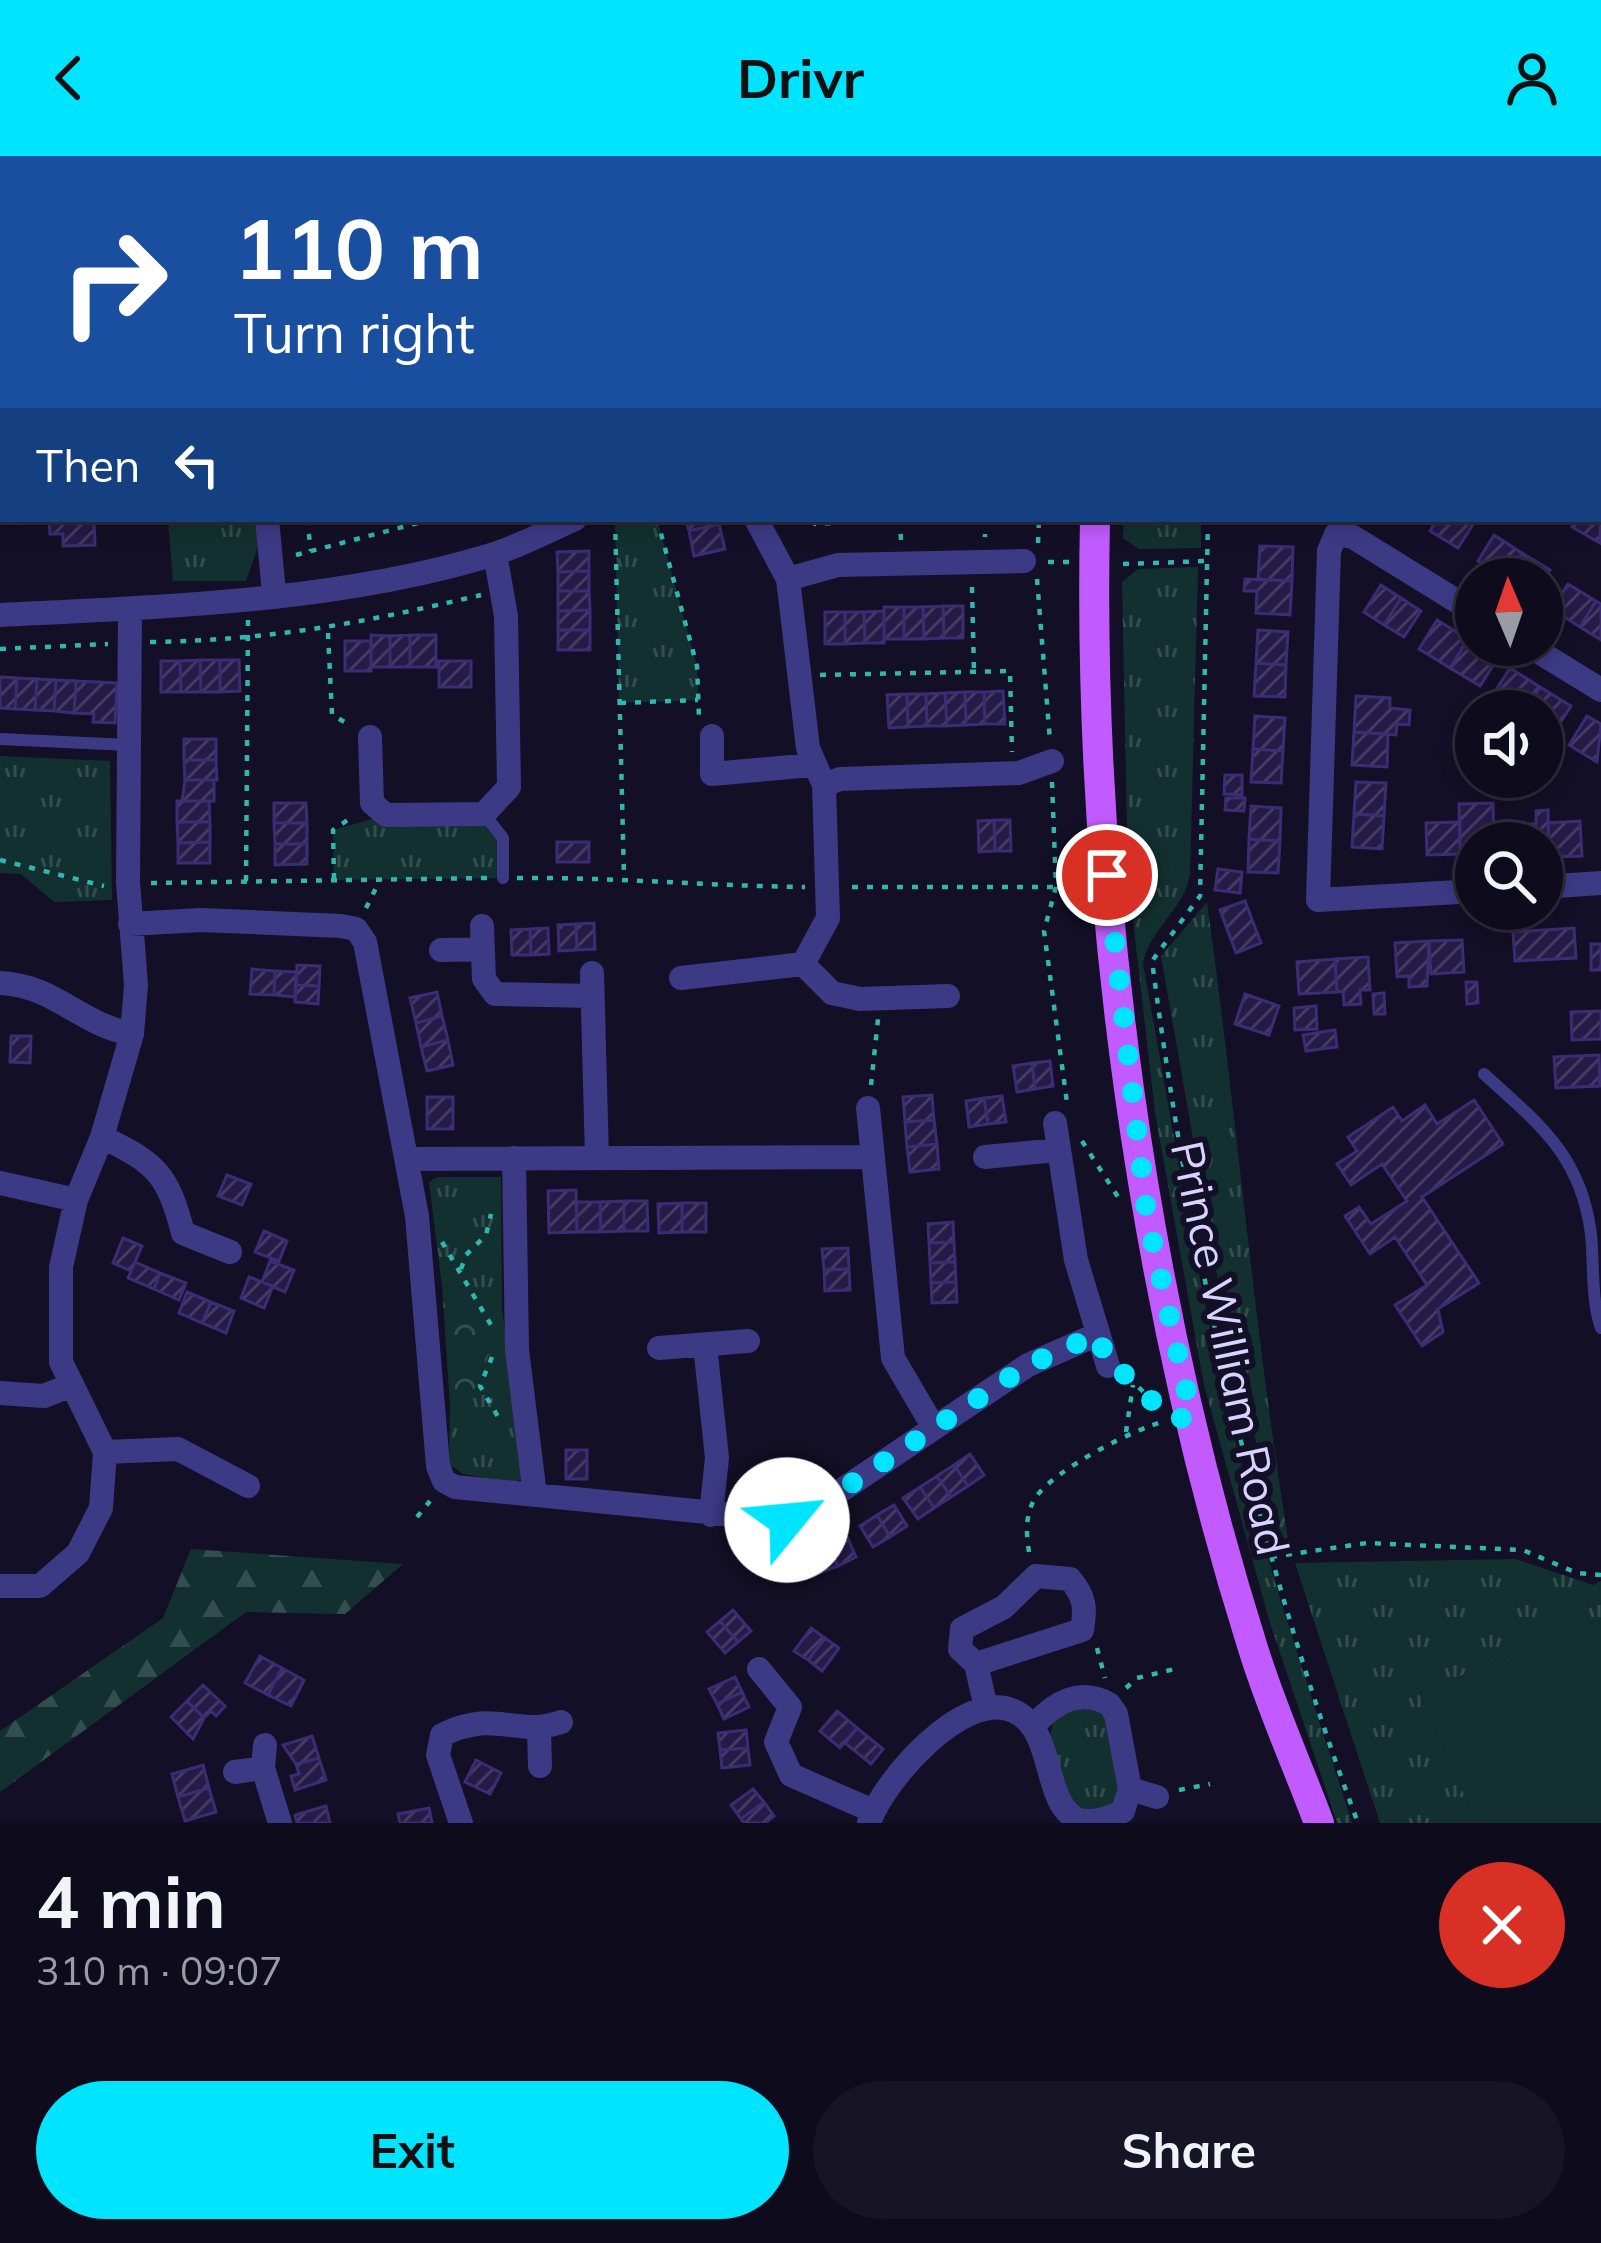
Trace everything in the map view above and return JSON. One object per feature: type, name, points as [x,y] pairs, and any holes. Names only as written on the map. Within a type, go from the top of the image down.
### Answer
[{"type":"main road","name":"Prince William Road","points":[[1095,522],[1096,743],[1147,1216],[1252,1646],[1319,1823]]},
{"type":"street","points":[[267,522],[274,593]]},
{"type":"street","points":[[0,614],[130,608],[398,579],[495,554],[568,522]]},
{"type":"street","points":[[758,522],[788,579],[828,829],[828,918],[802,964]]},
{"type":"street","points":[[1455,600],[1353,537],[1336,534],[1329,551],[1318,900],[1455,892]]},
{"type":"street","points":[[370,737],[372,803],[386,815],[484,814],[509,788],[502,590],[495,554]]},
{"type":"street","points":[[788,579],[838,565],[1031,562]]},
{"type":"street","points":[[0,1586],[40,1586],[78,1553],[100,1508],[105,1452],[61,1362],[61,1267],[76,1200],[102,1137],[132,1034],[136,986],[128,882],[130,608]]},
{"type":"street","points":[[1562,666],[1601,690]]},
{"type":"street","points":[[712,736],[712,773],[840,778],[1013,773],[1052,761]]},
{"type":"street","points":[[1563,886],[1601,883]]},
{"type":"street","points":[[130,924],[201,920],[356,929],[365,942],[418,1216],[444,1481],[535,1495],[787,1520],[815,1508],[1028,1365],[1098,1334]]},
{"type":"street","points":[[441,950],[482,938],[484,979],[495,994],[592,984],[597,1158]]},
{"type":"street","points":[[681,978],[802,964]]},
{"type":"street","points":[[802,964],[832,993],[877,998],[948,996]]},
{"type":"street","points":[[0,983],[31,985],[55,995],[96,1027],[132,1034]]},
{"type":"street","points":[[868,1108],[893,1358],[934,1428]]},
{"type":"street","points":[[1067,1125],[1057,1150],[1076,1259],[1108,1366]]},
{"type":"street","points":[[102,1137],[146,1159],[172,1188],[183,1233],[230,1252]]},
{"type":"street","points":[[986,1157],[1057,1150]]},
{"type":"street","points":[[408,1159],[872,1157]]},
{"type":"street","points":[[514,1158],[517,1350],[535,1495]]},
{"type":"street","points":[[0,1183],[76,1200]]},
{"type":"street","points":[[658,1348],[748,1341]]},
{"type":"street","points":[[705,1345],[717,1459],[711,1515]]},
{"type":"street","points":[[0,1393],[44,1396],[69,1386]]},
{"type":"street","points":[[105,1452],[178,1449],[248,1486]]},
{"type":"street","points":[[976,1664],[1082,1630],[1086,1606],[1070,1579],[1036,1576],[1004,1607],[962,1629],[960,1648],[976,1664],[986,1708]]},
{"type":"street","points":[[759,1669],[790,1707],[776,1742],[791,1775],[871,1817],[909,1762],[941,1732],[986,1708],[1011,1708],[1035,1724],[1062,1806],[1079,1820],[1106,1821],[1123,1811],[1130,1789],[1116,1714],[1104,1702],[1075,1696],[1052,1706],[1035,1724]]},
{"type":"street","points":[[461,1823],[438,1755],[442,1735],[492,1720],[550,1726],[540,1766]]},
{"type":"street","points":[[235,1772],[264,1756],[280,1823]]},
{"type":"street","points":[[1130,1789],[1157,1797]]},
{"type":"lane","points":[[0,740],[129,746]]},
{"type":"lane","points":[[484,814],[503,838],[503,878]]},
{"type":"lane","points":[[1484,1074],[1558,1141],[1576,1178],[1590,1228],[1601,1328]]},
{"type":"path","points":[[307,522],[311,551]]},
{"type":"path","points":[[273,561],[422,522]]},
{"type":"path","points":[[615,522],[624,877]]},
{"type":"path","points":[[658,522],[697,666],[699,725],[712,736]]},
{"type":"path","points":[[815,522],[849,522]]},
{"type":"path","points":[[1208,522],[1200,896],[1152,961],[1190,1199],[1271,1557],[1358,1823]]},
{"type":"path","points":[[1120,564],[1207,561]]},
{"type":"path","points":[[1031,562],[1052,761],[1056,887],[1044,931],[1067,1125],[1128,1212],[1147,1216]]},
{"type":"path","points":[[971,563],[974,672]]},
{"type":"path","points":[[0,649],[248,640],[328,631],[502,590]]},
{"type":"path","points":[[246,881],[248,596]]},
{"type":"path","points":[[328,631],[332,715],[370,737]]},
{"type":"path","points":[[802,675],[1010,671],[1013,773]]},
{"type":"path","points":[[619,703],[698,700]]},
{"type":"path","points":[[334,880],[333,830],[372,803]]},
{"type":"path","points":[[0,860],[96,887],[128,882],[624,877],[661,885],[1056,887]]},
{"type":"path","points":[[356,929],[380,879]]},
{"type":"path","points":[[868,1108],[877,998]]},
{"type":"path","points":[[461,1269],[466,1255],[486,1235],[488,1216],[513,1198]]},
{"type":"path","points":[[418,1216],[461,1269],[499,1340],[480,1386],[520,1456],[533,1465]]},
{"type":"path","points":[[1036,1576],[1027,1520],[1037,1494],[1126,1432],[1172,1420],[1133,1382],[1108,1366]]},
{"type":"path","points":[[1126,1432],[1133,1382]]},
{"type":"path","points":[[1271,1557],[1367,1543],[1522,1550],[1577,1573],[1601,1575]]},
{"type":"path","points":[[1082,1630],[1098,1649],[1106,1678],[1104,1702]]},
{"type":"path","points":[[1104,1702],[1137,1678],[1179,1668]]},
{"type":"path","points":[[1157,1797],[1210,1784]]},
{"type":"green space","points":[[168,522],[258,522],[261,538],[246,581],[173,581]]},
{"type":"green space","points":[[615,522],[658,522],[697,666],[698,700],[619,703]]},
{"type":"green space","points":[[1124,522],[1201,522],[1201,548],[1139,549],[1123,538]]},
{"type":"green space","points":[[1198,567],[1190,874],[1143,964],[1198,1267],[1237,1448],[1352,1823],[1337,1823],[1270,1623],[1204,1385],[1155,1113],[1128,876],[1122,582],[1138,569]]},
{"type":"green space","points":[[0,756],[110,761],[112,900],[54,902],[21,874],[0,873]]},
{"type":"green space","points":[[484,814],[503,838],[503,878],[334,880],[333,830],[386,815]]},
{"type":"green space","points":[[1207,902],[1289,1545],[1280,1533],[1227,1332],[1161,956]]},
{"type":"green space","points":[[437,1177],[501,1177],[502,1308],[523,1477],[515,1483],[463,1474],[449,1464],[450,1406],[469,1402],[467,1287],[442,1286],[429,1182]]},
{"type":"green space","points":[[442,1286],[467,1287],[495,1340],[469,1402],[450,1406]]},
{"type":"green space","points":[[191,1549],[403,1564],[345,1614],[246,1612],[0,1792],[0,1731],[163,1618]]},
{"type":"green space","points":[[1516,1559],[1593,1585],[1601,1581],[1601,1619],[1419,1693],[1477,1823],[1380,1823],[1295,1563]]},
{"type":"green space","points":[[1601,1619],[1601,1823],[1477,1823],[1419,1693]]},
{"type":"green space","points":[[1075,1706],[1104,1713],[1122,1785],[1116,1806],[1086,1811],[1073,1804],[1049,1740],[1053,1722]]},
{"type":"building","points":[[49,522],[94,522],[95,545],[63,546],[63,534],[50,534]]},
{"type":"building","points":[[686,522],[719,522],[719,524],[689,531]]},
{"type":"building","points":[[1435,522],[1474,523],[1458,548],[1430,531]]},
{"type":"building","points":[[1575,522],[1600,522],[1600,543],[1572,527]]},
{"type":"building","points":[[719,524],[725,549],[694,556],[689,531]]},
{"type":"building","points":[[1494,535],[1522,553],[1519,558],[1480,558]]},
{"type":"building","points":[[1260,546],[1293,547],[1292,581],[1258,579]]},
{"type":"building","points":[[589,551],[589,571],[558,572],[557,552]]},
{"type":"building","points":[[589,571],[589,591],[558,591],[558,572]]},
{"type":"building","points":[[1245,579],[1292,581],[1290,615],[1256,613],[1257,591],[1244,591]]},
{"type":"building","points":[[1568,584],[1596,601],[1580,627],[1563,616],[1563,592]]},
{"type":"building","points":[[1381,585],[1401,598],[1384,625],[1364,612]]},
{"type":"building","points":[[558,591],[589,591],[590,610],[558,611]]},
{"type":"building","points":[[1401,598],[1421,611],[1404,637],[1384,625]]},
{"type":"building","points":[[1596,601],[1601,604],[1601,640],[1580,627]]},
{"type":"building","points":[[943,606],[944,638],[924,639],[923,607]]},
{"type":"building","points":[[943,606],[963,606],[963,638],[944,638]]},
{"type":"building","points":[[884,607],[904,607],[904,639],[884,639]]},
{"type":"building","points":[[904,607],[923,607],[924,639],[904,639]]},
{"type":"building","points":[[590,610],[590,630],[558,630],[558,611]]},
{"type":"building","points":[[884,611],[884,643],[865,643],[864,612]]},
{"type":"building","points":[[825,612],[845,612],[845,644],[825,644]]},
{"type":"building","points":[[845,612],[864,612],[865,643],[845,644]]},
{"type":"building","points":[[1437,620],[1455,631],[1455,660],[1450,668],[1419,649]]},
{"type":"building","points":[[558,630],[590,630],[590,650],[558,650]]},
{"type":"building","points":[[1258,630],[1288,632],[1286,665],[1256,663]]},
{"type":"building","points":[[371,635],[390,636],[390,667],[371,667]]},
{"type":"building","points":[[410,635],[410,667],[390,667],[390,636]]},
{"type":"building","points":[[410,635],[436,635],[436,667],[410,667]]},
{"type":"building","points":[[345,641],[371,641],[371,671],[345,671]]},
{"type":"building","points":[[200,660],[201,692],[181,692],[180,661]]},
{"type":"building","points":[[200,660],[220,660],[220,692],[201,692]]},
{"type":"building","points":[[220,660],[239,660],[240,691],[220,692]]},
{"type":"building","points":[[1455,660],[1455,666],[1493,666],[1480,686],[1450,668]]},
{"type":"building","points":[[161,661],[180,661],[181,692],[161,692]]},
{"type":"building","points":[[439,661],[471,661],[471,687],[439,687]]},
{"type":"building","points":[[1256,663],[1286,665],[1285,697],[1254,696]]},
{"type":"building","points":[[1510,668],[1540,687],[1538,690],[1496,690]]},
{"type":"building","points":[[0,677],[17,678],[15,709],[0,708]]},
{"type":"building","points":[[17,678],[37,679],[35,710],[15,709]]},
{"type":"building","points":[[37,679],[56,680],[54,711],[35,710]]},
{"type":"building","points":[[56,680],[76,681],[74,713],[54,711]]},
{"type":"building","points":[[76,681],[117,683],[115,723],[93,722],[94,714],[74,713]]},
{"type":"building","points":[[1003,691],[1005,724],[985,724],[984,692]]},
{"type":"building","points":[[965,692],[984,692],[985,724],[966,725]]},
{"type":"building","points":[[965,692],[966,725],[947,726],[945,693]]},
{"type":"building","points":[[945,693],[947,726],[927,726],[926,694]]},
{"type":"building","points":[[907,694],[926,694],[927,726],[908,727]]},
{"type":"building","points":[[907,694],[908,727],[889,728],[887,695]]},
{"type":"building","points":[[1356,696],[1390,698],[1390,708],[1410,710],[1409,725],[1397,724],[1396,735],[1354,732]]},
{"type":"building","points":[[1255,716],[1285,718],[1283,751],[1253,749]]},
{"type":"building","points":[[1587,716],[1601,724],[1597,762],[1569,745]]},
{"type":"building","points":[[1354,732],[1388,734],[1387,767],[1352,765]]},
{"type":"building","points":[[184,739],[216,739],[216,760],[184,760]]},
{"type":"building","points":[[1253,749],[1283,751],[1281,783],[1251,782]]},
{"type":"building","points":[[184,760],[216,760],[217,780],[185,780]]},
{"type":"building","points":[[1225,775],[1242,775],[1242,795],[1224,794]]},
{"type":"building","points":[[185,780],[214,780],[214,801],[182,801]]},
{"type":"building","points":[[1356,782],[1386,783],[1384,816],[1354,814]]},
{"type":"building","points":[[1226,798],[1245,798],[1244,811],[1225,810]]},
{"type":"building","points":[[177,801],[209,801],[210,822],[177,822]]},
{"type":"building","points":[[274,803],[306,803],[307,823],[274,823]]},
{"type":"building","points":[[1493,803],[1493,822],[1459,822],[1459,804]]},
{"type":"building","points":[[1251,806],[1281,808],[1280,841],[1249,839]]},
{"type":"building","points":[[1548,810],[1548,822],[1536,822],[1536,811]]},
{"type":"building","points":[[1354,814],[1384,816],[1382,849],[1352,847]]},
{"type":"building","points":[[994,820],[1010,820],[1011,851],[995,851]]},
{"type":"building","points":[[994,820],[995,851],[979,852],[978,821]]},
{"type":"building","points":[[1580,821],[1582,856],[1563,857],[1563,822]]},
{"type":"building","points":[[177,822],[210,822],[210,842],[178,843]]},
{"type":"building","points":[[1455,822],[1455,854],[1427,855],[1426,823]]},
{"type":"building","points":[[274,823],[307,823],[307,844],[275,844]]},
{"type":"building","points":[[1249,839],[1280,841],[1278,873],[1248,872]]},
{"type":"building","points":[[210,842],[210,863],[178,863],[178,843]]},
{"type":"building","points":[[557,842],[589,842],[589,862],[557,862]]},
{"type":"building","points":[[275,844],[307,844],[307,864],[275,865]]},
{"type":"building","points":[[1218,869],[1242,872],[1240,893],[1215,890]]},
{"type":"building","points":[[1245,901],[1261,943],[1236,953],[1220,910]]},
{"type":"building","points":[[594,923],[595,949],[577,950],[576,924]]},
{"type":"building","points":[[576,924],[577,950],[559,951],[558,925]]},
{"type":"building","points":[[548,928],[549,954],[531,955],[530,929]]},
{"type":"building","points":[[1574,928],[1576,958],[1515,961],[1513,932]]},
{"type":"building","points":[[530,929],[531,955],[512,955],[511,930]]},
{"type":"building","points":[[1462,940],[1464,972],[1431,974],[1429,941]]},
{"type":"building","points":[[1429,941],[1427,986],[1409,987],[1409,976],[1397,977],[1395,943]]},
{"type":"building","points":[[1591,944],[1601,944],[1601,970],[1591,970]]},
{"type":"building","points":[[1368,957],[1370,990],[1360,990],[1361,1004],[1344,1005],[1343,991],[1337,992],[1335,959]]},
{"type":"building","points":[[1335,959],[1337,992],[1299,994],[1297,962]]},
{"type":"building","points":[[297,965],[320,966],[319,986],[296,985]]},
{"type":"building","points":[[252,969],[275,971],[274,995],[250,994]]},
{"type":"building","points":[[275,971],[296,972],[295,997],[274,995]]},
{"type":"building","points":[[1466,982],[1477,982],[1478,1003],[1467,1004]]},
{"type":"building","points":[[296,985],[319,986],[318,1004],[295,1002]]},
{"type":"building","points":[[437,992],[442,1016],[416,1023],[410,998]]},
{"type":"building","points":[[1384,993],[1385,1014],[1374,1014],[1373,994]]},
{"type":"building","points":[[1245,994],[1279,1006],[1269,1035],[1235,1024]]},
{"type":"building","points":[[1316,1006],[1317,1029],[1295,1030],[1294,1008]]},
{"type":"building","points":[[1601,1011],[1601,1039],[1572,1040],[1571,1012]]},
{"type":"building","points":[[442,1016],[448,1040],[421,1047],[416,1023]]},
{"type":"building","points":[[1335,1030],[1337,1047],[1306,1051],[1303,1035]]},
{"type":"building","points":[[11,1036],[31,1036],[30,1063],[10,1062]]},
{"type":"building","points":[[448,1040],[453,1065],[427,1071],[421,1047]]},
{"type":"building","points":[[1599,1055],[1600,1086],[1556,1088],[1554,1057]]},
{"type":"building","points":[[1050,1061],[1053,1086],[1035,1089],[1032,1063]]},
{"type":"building","points":[[1032,1063],[1035,1089],[1017,1092],[1013,1066]]},
{"type":"building","points":[[932,1095],[934,1120],[905,1122],[903,1097]]},
{"type":"building","points":[[1002,1096],[1006,1122],[988,1124],[984,1098]]},
{"type":"building","points":[[427,1097],[453,1097],[453,1129],[427,1129]]},
{"type":"building","points":[[984,1098],[988,1124],[969,1127],[966,1101]]},
{"type":"building","points":[[1474,1100],[1503,1144],[1422,1197],[1479,1283],[1438,1309],[1443,1332],[1422,1346],[1395,1305],[1427,1285],[1395,1237],[1370,1254],[1345,1216],[1359,1207],[1371,1224],[1407,1201],[1382,1164],[1351,1185],[1337,1164],[1357,1151],[1348,1137],[1393,1107],[1402,1121],[1425,1105],[1437,1124]]},
{"type":"building","points":[[934,1120],[937,1144],[907,1147],[905,1122]]},
{"type":"building","points":[[937,1144],[939,1169],[910,1172],[907,1147]]},
{"type":"building","points":[[227,1175],[251,1184],[242,1205],[218,1196]]},
{"type":"building","points":[[576,1190],[577,1232],[549,1233],[548,1191]]},
{"type":"building","points":[[624,1201],[624,1231],[601,1232],[600,1202]]},
{"type":"building","points":[[624,1201],[647,1201],[648,1231],[624,1231]]},
{"type":"building","points":[[576,1202],[600,1202],[601,1232],[577,1232]]},
{"type":"building","points":[[682,1203],[706,1203],[706,1232],[682,1232]]},
{"type":"building","points":[[682,1203],[682,1232],[659,1233],[658,1204]]},
{"type":"building","points":[[953,1222],[954,1242],[929,1243],[928,1224]]},
{"type":"building","points":[[264,1231],[287,1241],[279,1261],[255,1252]]},
{"type":"building","points":[[123,1238],[142,1246],[131,1271],[113,1263]]},
{"type":"building","points":[[954,1242],[955,1262],[930,1263],[929,1243]]},
{"type":"building","points":[[848,1248],[849,1269],[824,1270],[822,1249]]},
{"type":"building","points":[[270,1261],[294,1270],[285,1292],[262,1282]]},
{"type":"building","points":[[135,1262],[160,1273],[154,1289],[128,1278]]},
{"type":"building","points":[[955,1262],[956,1282],[931,1283],[930,1263]]},
{"type":"building","points":[[849,1269],[850,1290],[825,1291],[824,1270]]},
{"type":"building","points":[[160,1273],[186,1283],[179,1300],[154,1289]]},
{"type":"building","points":[[249,1277],[273,1286],[264,1308],[241,1298]]},
{"type":"building","points":[[956,1282],[957,1302],[932,1303],[931,1283]]},
{"type":"building","points":[[187,1292],[211,1302],[202,1323],[179,1313]]},
{"type":"building","points":[[211,1302],[234,1311],[226,1333],[202,1323]]},
{"type":"building","points":[[566,1450],[587,1450],[587,1479],[566,1479]]},
{"type":"building","points":[[970,1454],[984,1475],[968,1486],[954,1465]]},
{"type":"building","points":[[954,1465],[968,1486],[951,1497],[937,1476]]},
{"type":"building","points":[[937,1476],[951,1497],[934,1508],[920,1487]]},
{"type":"building","points":[[920,1487],[934,1508],[918,1519],[903,1498]]},
{"type":"building","points":[[894,1505],[907,1526],[890,1537],[877,1515]]},
{"type":"building","points":[[877,1515],[890,1537],[873,1547],[860,1526]]},
{"type":"building","points":[[846,1534],[856,1557],[838,1566],[827,1542]]},
{"type":"building","points":[[827,1542],[838,1566],[819,1573],[809,1550]]},
{"type":"building","points":[[733,1610],[751,1631],[738,1642],[720,1621]]},
{"type":"building","points":[[720,1621],[738,1642],[725,1653],[707,1632]]},
{"type":"building","points":[[811,1628],[825,1638],[808,1660],[794,1651]]},
{"type":"building","points":[[825,1638],[839,1648],[822,1671],[808,1660]]},
{"type":"building","points":[[260,1656],[282,1668],[268,1695],[245,1683]]},
{"type":"building","points":[[282,1668],[304,1680],[291,1706],[268,1695]]},
{"type":"building","points":[[735,1677],[742,1692],[717,1704],[709,1689]]},
{"type":"building","points":[[203,1685],[225,1706],[216,1716],[211,1711],[204,1718],[187,1701]]},
{"type":"building","points":[[742,1692],[749,1707],[724,1719],[717,1704]]},
{"type":"building","points":[[187,1701],[204,1718],[193,1739],[171,1717]]},
{"type":"building","points":[[837,1711],[857,1728],[840,1748],[820,1731]]},
{"type":"building","points":[[857,1728],[883,1749],[871,1764],[845,1743]]},
{"type":"building","points":[[746,1730],[748,1748],[720,1750],[718,1733]]},
{"type":"building","points":[[312,1736],[319,1758],[296,1764],[283,1745]]},
{"type":"building","points":[[748,1748],[750,1765],[722,1768],[720,1750]]},
{"type":"building","points":[[319,1758],[326,1780],[295,1790],[291,1776],[299,1774],[296,1764]]},
{"type":"building","points":[[476,1760],[501,1773],[490,1794],[465,1782]]},
{"type":"building","points":[[203,1765],[209,1788],[178,1797],[172,1774]]},
{"type":"building","points":[[209,1788],[216,1812],[185,1821],[178,1797]]},
{"type":"building","points":[[753,1789],[764,1802],[741,1819],[731,1805]]},
{"type":"building","points":[[764,1802],[774,1816],[765,1823],[744,1823],[741,1819]]},
{"type":"building","points":[[326,1806],[330,1823],[297,1823],[295,1815]]},
{"type":"building","points":[[429,1808],[432,1823],[400,1823],[398,1814]]},
{"type":"route","points":[[787,1520],[815,1508],[1028,1365],[1098,1334],[1108,1366],[1120,1370],[1172,1420],[1192,1416],[1147,1216],[1107,875]]}]
